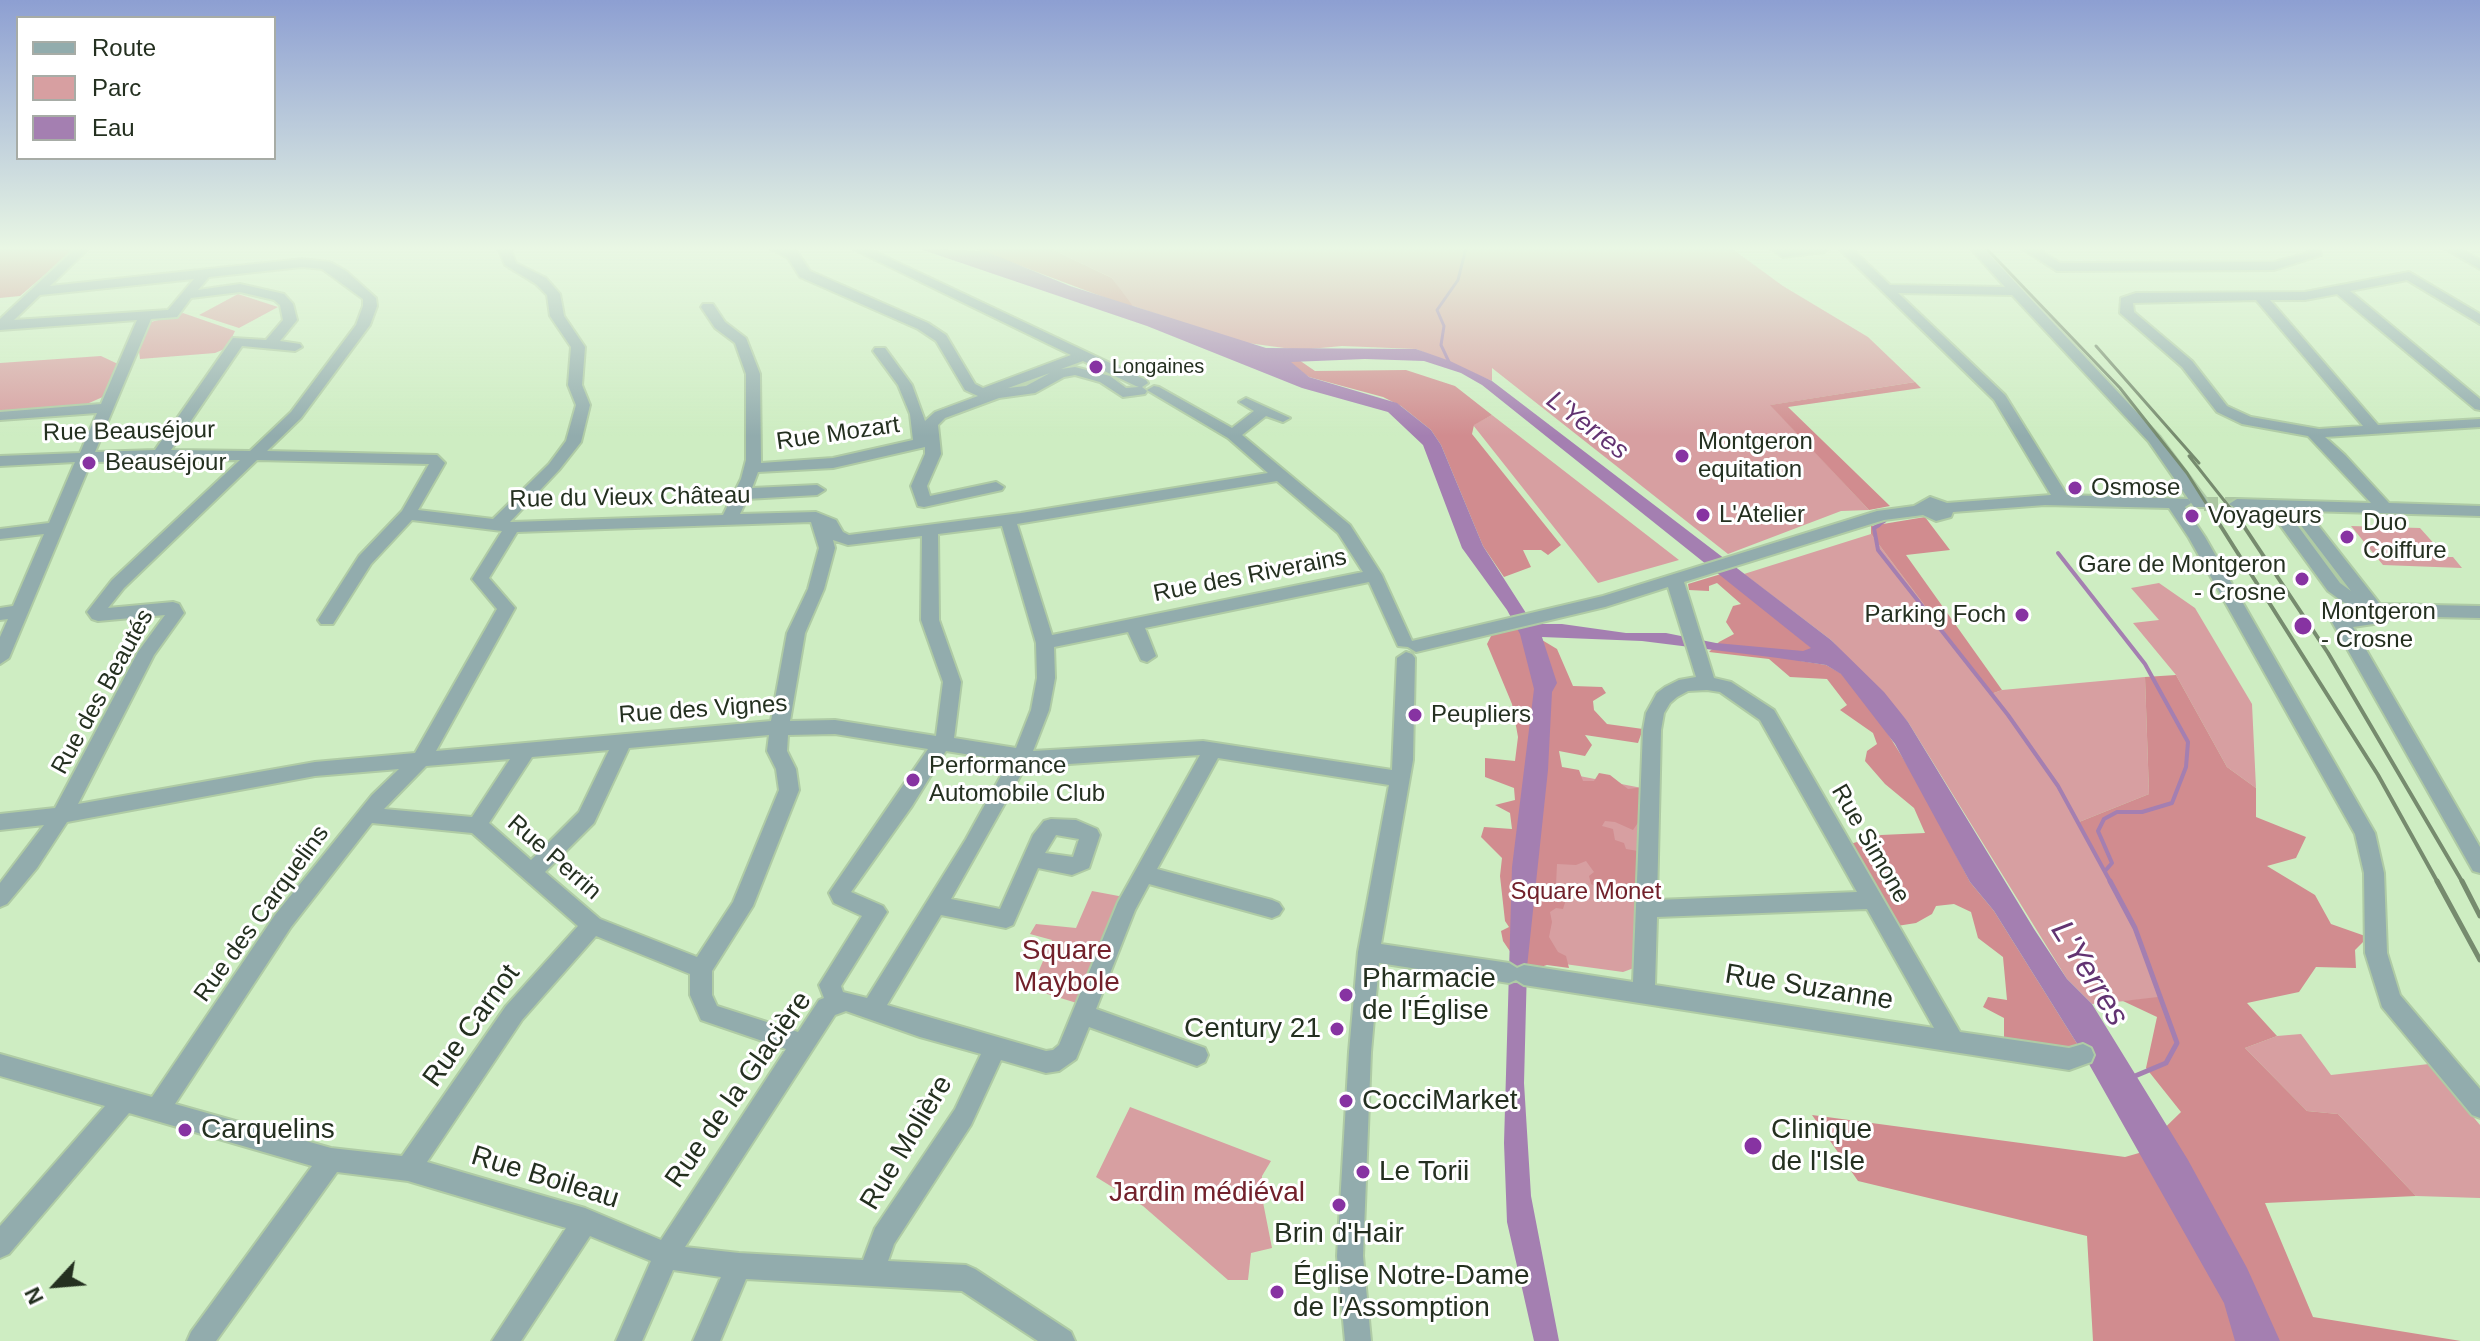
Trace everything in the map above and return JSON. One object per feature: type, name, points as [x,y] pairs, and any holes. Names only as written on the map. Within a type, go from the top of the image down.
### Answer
[{"type":"street","points":[[0,325],[15,311]]},
{"type":"street","points":[[0,325],[135,316],[144,319],[172,314],[175,311]]},
{"type":"street","points":[[271,343],[290,320],[288,311]]},
{"type":"street","points":[[259,454],[296,415],[355,336],[369,311]]},
{"type":"street","points":[[505,526],[573,442],[583,405],[575,385],[578,347],[556,311]]},
{"type":"street","points":[[710,311],[720,325],[741,341],[752,365],[752,468],[729,520]]},
{"type":"street","points":[[888,311],[941,338],[970,387],[982,393]]},
{"type":"street","points":[[989,311],[1085,355],[1233,435],[1283,475],[1344,529],[1374,575],[1409,649],[1400,779],[1369,952],[1350,1256],[1358,1341]]},
{"type":"street","points":[[1909,311],[2006,405],[2062,501]]},
{"type":"street","points":[[1409,649],[1605,601],[1883,515],[1922,510],[1921,505],[1926,502],[1945,508],[2062,501],[2202,504],[2154,439],[2035,311]]},
{"type":"street","points":[[2127,311],[2187,364],[2222,409],[2237,417],[2325,438],[2351,431],[2480,423]]},
{"type":"street","points":[[2271,311],[2373,429]]},
{"type":"street","points":[[2366,311],[2480,406]]},
{"type":"street","points":[[0,658],[144,319]]},
{"type":"street","points":[[160,454],[238,341],[295,347]]},
{"type":"street","name":"Rue Mozart","points":[[752,468],[833,463],[915,447],[922,441],[917,414],[905,385],[880,351]]},
{"type":"street","points":[[917,414],[1085,355]]},
{"type":"street","points":[[996,487],[924,502],[919,486],[933,454],[931,424],[940,415],[997,394],[1030,390],[1060,373],[1075,371],[1105,379],[1123,393],[1145,388]]},
{"type":"street","points":[[1246,402],[1283,418]]},
{"type":"street","points":[[0,416],[104,408]]},
{"type":"street","points":[[1233,435],[1264,410]]},
{"type":"street","points":[[2325,438],[2384,508]]},
{"type":"street","name":"Rue Beauséjour","points":[[0,461],[85,454],[259,454]]},
{"type":"street","points":[[259,454],[432,458],[437,463],[408,514],[365,560],[327,620]]},
{"type":"street","name":"Rue des Beautés","points":[[61,815],[147,652],[175,613],[173,608],[98,615],[96,612],[118,584],[259,454]]},
{"type":"street","points":[[816,517],[830,524],[837,536],[848,540],[1008,520],[1283,475]]},
{"type":"street","points":[[741,494],[817,490]]},
{"type":"street","points":[[2174,503],[2197,537],[2365,833],[2374,873],[2376,953],[2390,1000],[2480,1107]]},
{"type":"street","points":[[2237,504],[2479,512]]},
{"type":"street","points":[[2274,505],[2334,587],[2363,600],[2480,612]]},
{"type":"street","points":[[2294,505],[2363,600],[2381,618],[2343,619],[2342,627],[2480,865]]},
{"type":"street","name":"Rue du Vieux Château","points":[[408,514],[505,526],[816,517]]},
{"type":"street","points":[[803,1044],[709,1013],[701,995],[701,969],[742,906],[789,790],[786,769],[777,751],[779,729],[796,633],[816,589],[827,548],[816,517]]},
{"type":"street","points":[[872,1010],[1019,758],[1040,710],[1046,678],[1045,643],[1008,520]]},
{"type":"street","name":"Rue des Carquelins","points":[[156,1112],[283,921],[367,815],[423,757],[506,608],[480,579],[505,526]]},
{"type":"street","points":[[0,534],[54,528]]},
{"type":"street","points":[[836,1002],[830,985],[876,912],[841,897],[839,893],[946,735],[952,682],[930,620],[930,530]]},
{"type":"street","name":"Rue des Riverains","points":[[1045,643],[1374,575]]},
{"type":"street","points":[[1644,993],[1655,713],[1663,698],[1685,685],[1716,685],[1694,642],[1675,581]]},
{"type":"street","points":[[0,614],[21,611]]},
{"type":"street","name":"Rue des Riverains","points":[[1134,624],[1147,656]]},
{"type":"street","name":"Rue Simone","points":[[1716,685],[1767,715],[1954,1042]]},
{"type":"street","name":"Rue des Vignes","points":[[5,821],[61,815],[315,769],[423,757],[835,727],[941,742],[1019,758],[1196,747],[1400,779]]},
{"type":"street","points":[[531,872],[587,817],[622,742]]},
{"type":"street","points":[[477,825],[526,750]]},
{"type":"street","name":"Rue de la Glacière","points":[[629,1341],[666,1256],[690,1214],[827,1007],[846,1001],[1046,1062],[1059,1060],[1068,1052],[1125,908],[1212,751]]},
{"type":"street","points":[[0,898],[61,815]]},
{"type":"street","name":"Rue Perrin","points":[[367,815],[477,825],[592,925],[701,969]]},
{"type":"street","name":"Rue des Vignes","points":[[5,821],[29,825],[41,833],[43,842]]},
{"type":"street","points":[[935,905],[1006,919],[1032,858]]},
{"type":"street","points":[[1144,874],[1272,909]]},
{"type":"street","points":[[1647,909],[1872,900]]},
{"type":"street","name":"Rue Carnot","points":[[408,1169],[514,1013],[592,925]]},
{"type":"street","name":"Rue Suzanne","points":[[1369,952],[2069,1059],[2083,1055]]},
{"type":"street","points":[[1082,1014],[1197,1055]]},
{"type":"street","name":"Rue Molière","points":[[872,1271],[884,1237],[963,1117],[996,1047]]},
{"type":"street","name":"Rue Boileau","points":[[0,1065],[331,1160],[408,1169],[585,1221],[666,1256],[739,1266],[966,1278],[1062,1341]]},
{"type":"street","points":[[0,1245],[125,1100]]},
{"type":"street","points":[[200,1341],[331,1160]]},
{"type":"street","points":[[505,1341],[585,1221]]},
{"type":"street","points":[[706,1341],[739,1266]]},
{"type":"green space","points":[[207,311],[271,311],[239,328],[199,315]]},
{"type":"green space","points":[[1147,311],[1824,311],[1868,337],[1915,382],[1771,405],[1869,510],[1841,511],[1728,554],[1492,368],[1492,381],[1416,349],[1342,346],[1299,350],[1240,342]]},
{"type":"green space","points":[[183,313],[235,331],[227,348],[215,353],[140,359],[138,342],[144,329],[151,322]]},
{"type":"green space","points":[[101,356],[118,364],[105,396],[80,407],[0,413],[0,363]]},
{"type":"green space","points":[[1492,415],[1679,560],[1598,583],[1473,425]]},
{"type":"green space","points":[[2351,526],[2420,528],[2446,557],[2453,557],[2462,568],[2383,565]]},
{"type":"green space","points":[[1871,534],[1991,694],[2002,690],[2145,677],[2149,794],[2079,822],[2135,928],[2159,998],[2092,1004],[2067,979],[1908,722],[1831,640],[1744,574]]},
{"type":"green space","points":[[2159,583],[2195,608],[2252,704],[2256,788],[2227,767],[2176,675],[2133,623],[2159,620],[2131,588]]},
{"type":"green space","name":"Square Monet","points":[[1548,770],[1642,788],[1634,968],[1623,972],[1528,959]]},
{"type":"green space","name":"Square Maybole","points":[[1092,891],[1124,897],[1080,1004],[1031,989],[1052,940],[1030,934],[1036,924],[1076,928]]},
{"type":"green space","points":[[2301,1034],[2331,1075],[2429,1064],[2480,1125],[2480,1198],[2416,1196],[2338,1114],[2307,1111],[2245,1048],[2277,1036]]},
{"type":"green space","name":"Jardin médiéval","points":[[1130,1107],[1271,1161],[1262,1176],[1262,1197],[1272,1248],[1251,1253],[1248,1280],[1228,1280],[1143,1206],[1096,1177]]},
{"type":"shaded area","points":[[1299,360],[1315,371],[1406,370],[1455,386],[1492,415],[1474,425],[1472,434],[1561,545],[1548,555],[1541,550],[1523,550],[1531,567],[1504,577],[1483,546],[1441,445],[1431,430],[1401,406],[1383,397],[1309,377],[1291,365],[1290,361]]},
{"type":"shaded area","points":[[1915,382],[1921,388],[1788,407],[1890,506],[1869,510],[1770,405]]},
{"type":"shaded area","points":[[1925,517],[1950,550],[1906,555],[2002,690],[1991,694],[1871,534],[1871,526]]},
{"type":"shaded area","points":[[1721,574],[1812,648],[1801,661],[1826,665],[1842,674],[1875,713],[1919,784],[1970,882],[1994,911],[2081,1050],[2004,1044],[2004,1018],[1983,1007],[1988,997],[2007,1000],[2003,957],[1978,938],[1971,912],[1954,904],[1936,906],[1932,914],[1916,923],[1897,926],[1850,844],[1881,835],[1925,833],[1914,808],[1885,784],[1865,761],[1867,751],[1877,744],[1873,733],[1840,710],[1847,705],[1827,679],[1790,677],[1769,659],[1709,652],[1734,634],[1726,622],[1733,606],[1741,604],[1717,583],[1709,586],[1709,591],[1689,590],[1688,584]]},
{"type":"shaded area","points":[[1522,628],[1557,649],[1573,686],[1602,687],[1606,693],[1593,701],[1594,710],[1607,724],[1643,729],[1638,743],[1585,735],[1592,745],[1585,756],[1559,751],[1562,767],[1579,770],[1583,781],[1594,781],[1599,773],[1610,775],[1628,789],[1645,787],[1644,814],[1633,830],[1615,822],[1605,821],[1602,826],[1613,829],[1615,840],[1624,843],[1626,849],[1638,851],[1637,897],[1620,898],[1591,884],[1589,876],[1594,872],[1586,861],[1576,865],[1557,864],[1556,885],[1568,893],[1563,909],[1556,908],[1550,912],[1549,937],[1558,952],[1566,956],[1569,968],[1547,965],[1524,972],[1503,941],[1501,931],[1509,927],[1505,921],[1500,876],[1502,858],[1481,837],[1484,827],[1512,829],[1510,813],[1495,805],[1515,800],[1514,788],[1485,777],[1485,758],[1515,761],[1518,737],[1512,704],[1487,644],[1492,634]]},
{"type":"shaded area","points":[[2176,675],[2227,767],[2256,788],[2256,817],[2306,837],[2296,858],[2267,866],[2315,895],[2331,924],[2368,937],[2355,950],[2356,968],[2316,967],[2299,992],[2247,1003],[2277,1036],[2245,1048],[2307,1111],[2338,1114],[2416,1196],[2265,1203],[2313,1317],[2461,1341],[2093,1341],[2087,1236],[1858,1181],[1812,1115],[2125,1157],[2139,1153],[2181,1112],[2146,1068],[2157,1017],[2123,1001],[2158,997],[2135,928],[2079,822],[2149,794],[2145,677]]},
{"type":"water","points":[[1102,311],[1148,311],[1266,348],[1416,349],[1450,361],[1492,381],[1831,640],[1884,692],[1908,722],[2034,929],[2067,979],[2092,1004],[2188,1160],[2247,1268],[2280,1341],[2235,1341],[2224,1303],[2081,1050],[1994,911],[1970,882],[1895,744],[1841,674],[1826,665],[1642,641],[1542,637],[1557,683],[1552,692],[1548,770],[1527,967],[1524,1083],[1531,1196],[1559,1341],[1534,1341],[1507,1222],[1504,1143],[1512,867],[1534,689],[1520,634],[1507,610],[1462,548],[1423,445],[1388,412],[1302,388]],"holes":[[[1365,359],[1424,361],[1461,373],[1482,385],[1811,648],[1803,651],[1716,643],[1666,633],[1626,633],[1562,624],[1533,624],[1483,546],[1441,445],[1431,430],[1397,403],[1309,377],[1291,362]]]},
{"type":"waterway","points":[[1437,311],[1444,326],[1441,345],[1449,362]]},
{"type":"waterway","points":[[1879,525],[1885,521]]},
{"type":"waterway","points":[[1879,525],[1874,528],[1878,550],[2008,715],[2058,786],[2111,883]]},
{"type":"waterway","points":[[2058,553],[2145,664],[2188,742],[2186,767],[2172,803],[2142,812],[2117,812],[2104,819],[2098,831],[2112,863],[2105,871]]},
{"type":"waterway","points":[[2110,881],[2135,928],[2177,1043],[2166,1063],[2135,1076]]},
{"type":"tunnel","points":[[2204,504],[2237,504]]},
{"type":"railway","points":[[2046,311],[2120,388],[2187,473],[2221,527]]},
{"type":"railway","points":[[2096,346],[2199,463]]},
{"type":"railway","points":[[2189,456],[2245,527]]},
{"type":"railway","points":[[2220,525],[2378,775],[2438,883]]},
{"type":"railway","points":[[2243,525],[2328,653],[2463,883]]},
{"type":"railway","points":[[2437,881],[2480,960]]},
{"type":"railway","points":[[2462,881],[2480,916]]},
{"type":"place","name":"Longaines","points":[[1096,367]]},
{"type":"place","name":"Montgeron equitation","points":[[1682,456]]},
{"type":"place","name":"Beauséjour","points":[[89,463]]},
{"type":"place","name":"Osmose","points":[[2075,488]]},
{"type":"place","name":"L'Atelier","points":[[1703,515]]},
{"type":"place","name":"Voyageurs","points":[[2192,516]]},
{"type":"place","name":"Duo Coiffure","points":[[2347,537]]},
{"type":"place","name":"Gare de Montgeron - Crosne","points":[[2302,579]]},
{"type":"place","name":"Parking Foch","points":[[2022,615]]},
{"type":"place","name":"Montgeron - Crosne","points":[[2303,626]]},
{"type":"place","name":"Peupliers","points":[[1415,715]]},
{"type":"place","name":"Performance Automobile Club","points":[[913,780]]},
{"type":"place","name":"Pharmacie de l'Église","points":[[1346,995]]},
{"type":"place","name":"Century 21","points":[[1337,1029]]},
{"type":"place","name":"CocciMarket","points":[[1346,1101]]},
{"type":"place","name":"Carquelins","points":[[185,1130]]},
{"type":"place","name":"Clinique de l'Isle","points":[[1753,1146]]},
{"type":"place","name":"Le Torii","points":[[1363,1172]]},
{"type":"place","name":"Brin d'Hair","points":[[1339,1205]]},
{"type":"place","name":"Église Notre-Dame de l'Assomption","points":[[1277,1292]]},
{"type":"water label","name":"L'Yerres","points":[[1587,426]]},
{"type":"water label","name":"L'Yerres","points":[[2089,974]]}]
